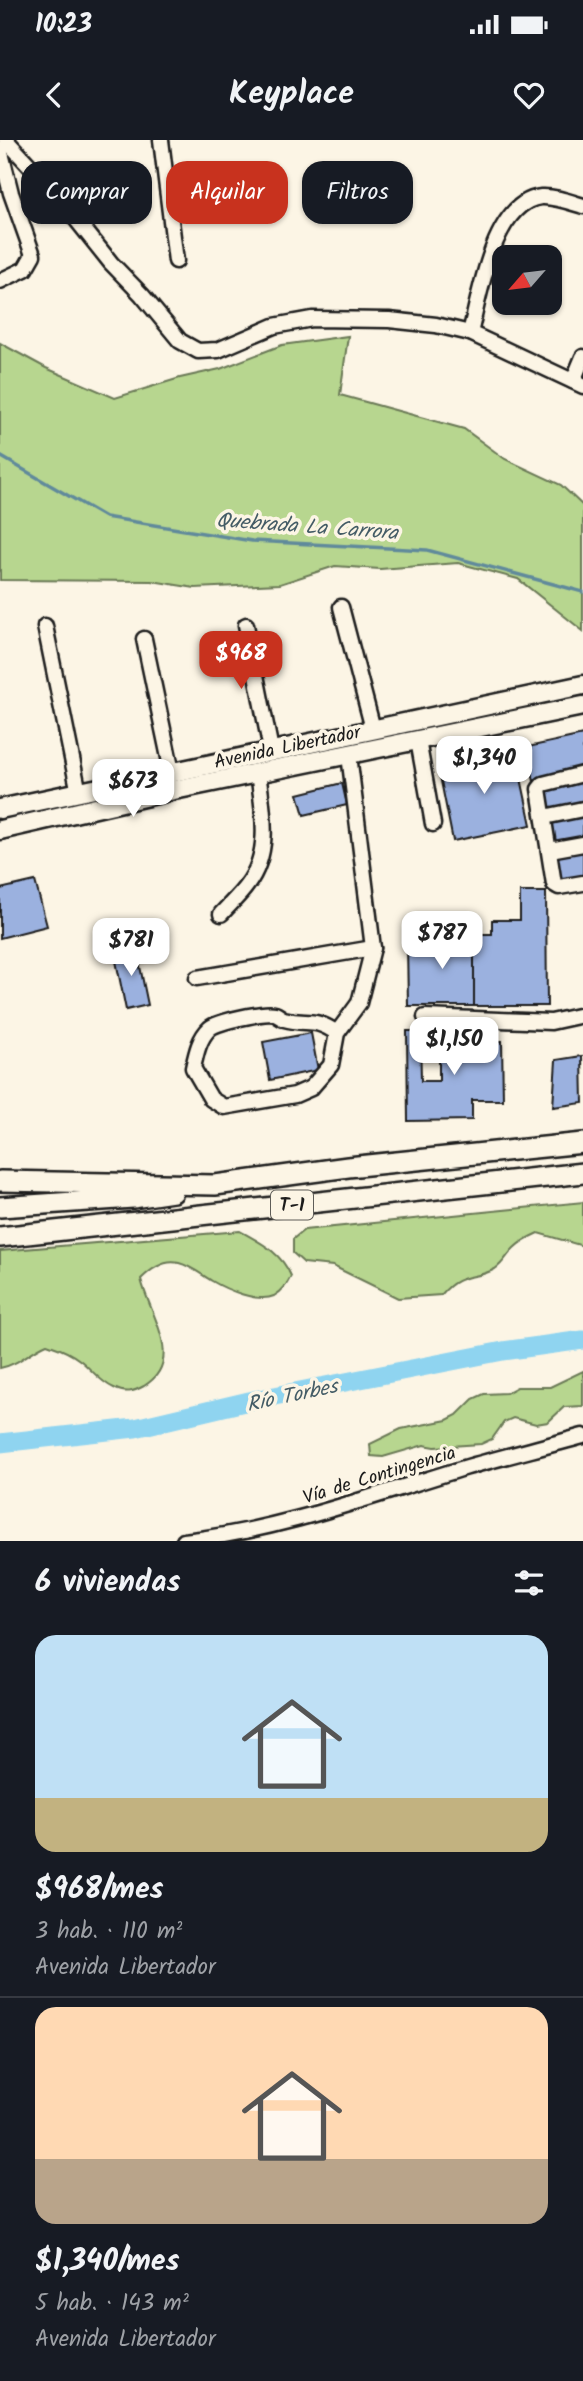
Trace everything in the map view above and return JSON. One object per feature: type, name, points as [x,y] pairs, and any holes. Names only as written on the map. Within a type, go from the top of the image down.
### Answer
[{"type":"highway","name":"T-1","points":[[0,1181],[215,1185],[348,1167],[583,1143]]},
{"type":"highway","name":"T-1","points":[[0,1237],[583,1173]]},
{"type":"highway","points":[[0,1207],[133,1198],[215,1185]]},
{"type":"main road","name":"Avenida Libertador","points":[[0,809],[583,685]]},
{"type":"main road","name":"Avenida Libertador","points":[[0,830],[583,706]]},
{"type":"street","points":[[6,140],[56,194],[111,263],[180,341],[198,351],[218,350],[274,327],[312,319],[389,320],[436,325],[470,333],[578,384],[583,357]]},
{"type":"street","points":[[161,140],[176,261]]},
{"type":"street","points":[[0,149],[11,193],[33,255],[25,269],[0,281]]},
{"type":"street","points":[[470,333],[493,248],[504,222],[522,203],[541,197],[583,206]]},
{"type":"street","points":[[341,607],[373,729]]},
{"type":"street","points":[[45,625],[79,793]]},
{"type":"street","points":[[246,625],[271,750]]},
{"type":"street","points":[[144,639],[172,772]]},
{"type":"street","points":[[418,740],[433,824]]},
{"type":"street","points":[[337,1033],[313,1020],[284,1019],[274,1013],[223,1022],[211,1027],[204,1036],[193,1068],[211,1099],[224,1107],[295,1095],[311,1088],[331,1065],[337,1033],[359,1003],[373,948],[349,755]]},
{"type":"street","points":[[221,914],[249,884],[262,854],[265,831],[258,773]]},
{"type":"street","points":[[583,774],[541,786],[539,789],[556,887],[583,883]]},
{"type":"street","points":[[544,817],[583,810]]},
{"type":"street","points":[[550,850],[583,844]]},
{"type":"street","points":[[197,978],[373,948]]},
{"type":"street","points":[[425,1017],[551,1022],[583,1015]]},
{"type":"street","name":"Vía de Contingencia","points":[[184,1541],[271,1525],[337,1508],[466,1468],[583,1436]]},
{"type":"green space","points":[[348,336],[340,395],[464,429],[505,459],[561,485],[583,506],[583,631],[518,579],[458,563],[380,569],[335,566],[280,584],[195,588],[152,581],[0,580],[0,343],[46,368],[115,398],[220,369],[282,345]]},
{"type":"green space","points":[[583,1202],[583,1246],[538,1233],[525,1239],[495,1269],[461,1279],[441,1295],[398,1298],[333,1266],[304,1263],[293,1253],[293,1239],[304,1230]]},
{"type":"green space","points":[[240,1231],[270,1249],[282,1261],[291,1276],[286,1285],[274,1296],[260,1298],[226,1288],[179,1263],[168,1262],[153,1268],[141,1279],[164,1350],[162,1364],[156,1376],[144,1386],[129,1392],[118,1390],[104,1383],[81,1361],[47,1344],[13,1364],[0,1368],[0,1251]]},
{"type":"green space","points":[[583,1371],[583,1406],[564,1407],[548,1422],[536,1424],[513,1418],[504,1422],[492,1439],[481,1444],[435,1447],[424,1445],[383,1457],[371,1456],[370,1444],[401,1429],[447,1420],[457,1415],[473,1399],[484,1394],[506,1393],[517,1387],[550,1387]]},
{"type":"building","points":[[583,735],[583,888],[553,893],[528,747]]},
{"type":"building","points":[[515,750],[531,825],[453,841],[438,766]]},
{"type":"building","points":[[342,783],[347,805],[304,815],[298,794]]},
{"type":"building","points":[[35,881],[47,926],[0,938],[0,889]]},
{"type":"building","points":[[520,892],[546,892],[547,1006],[474,1006],[474,934],[492,934],[492,920],[520,920]]},
{"type":"building","points":[[434,932],[474,932],[474,1006],[408,1006],[407,942],[434,941]]},
{"type":"building","points":[[136,947],[148,1005],[126,1010],[114,951]]},
{"type":"building","points":[[407,1031],[420,1031],[421,1081],[439,1081],[439,1031],[473,1031],[473,1041],[502,1041],[503,1100],[472,1100],[472,1120],[408,1121]]},
{"type":"building","points":[[311,1033],[318,1070],[270,1080],[263,1042]]},
{"type":"building","points":[[582,1056],[583,1103],[553,1107],[556,1060]]},
{"type":"waterway","name":"Quebrada La Carrora","points":[[0,456],[105,517],[252,541],[427,550],[583,592]]},
{"type":"waterway","name":"Río Torbes","points":[[0,1443],[135,1428],[249,1401],[503,1351],[583,1340]]}]
